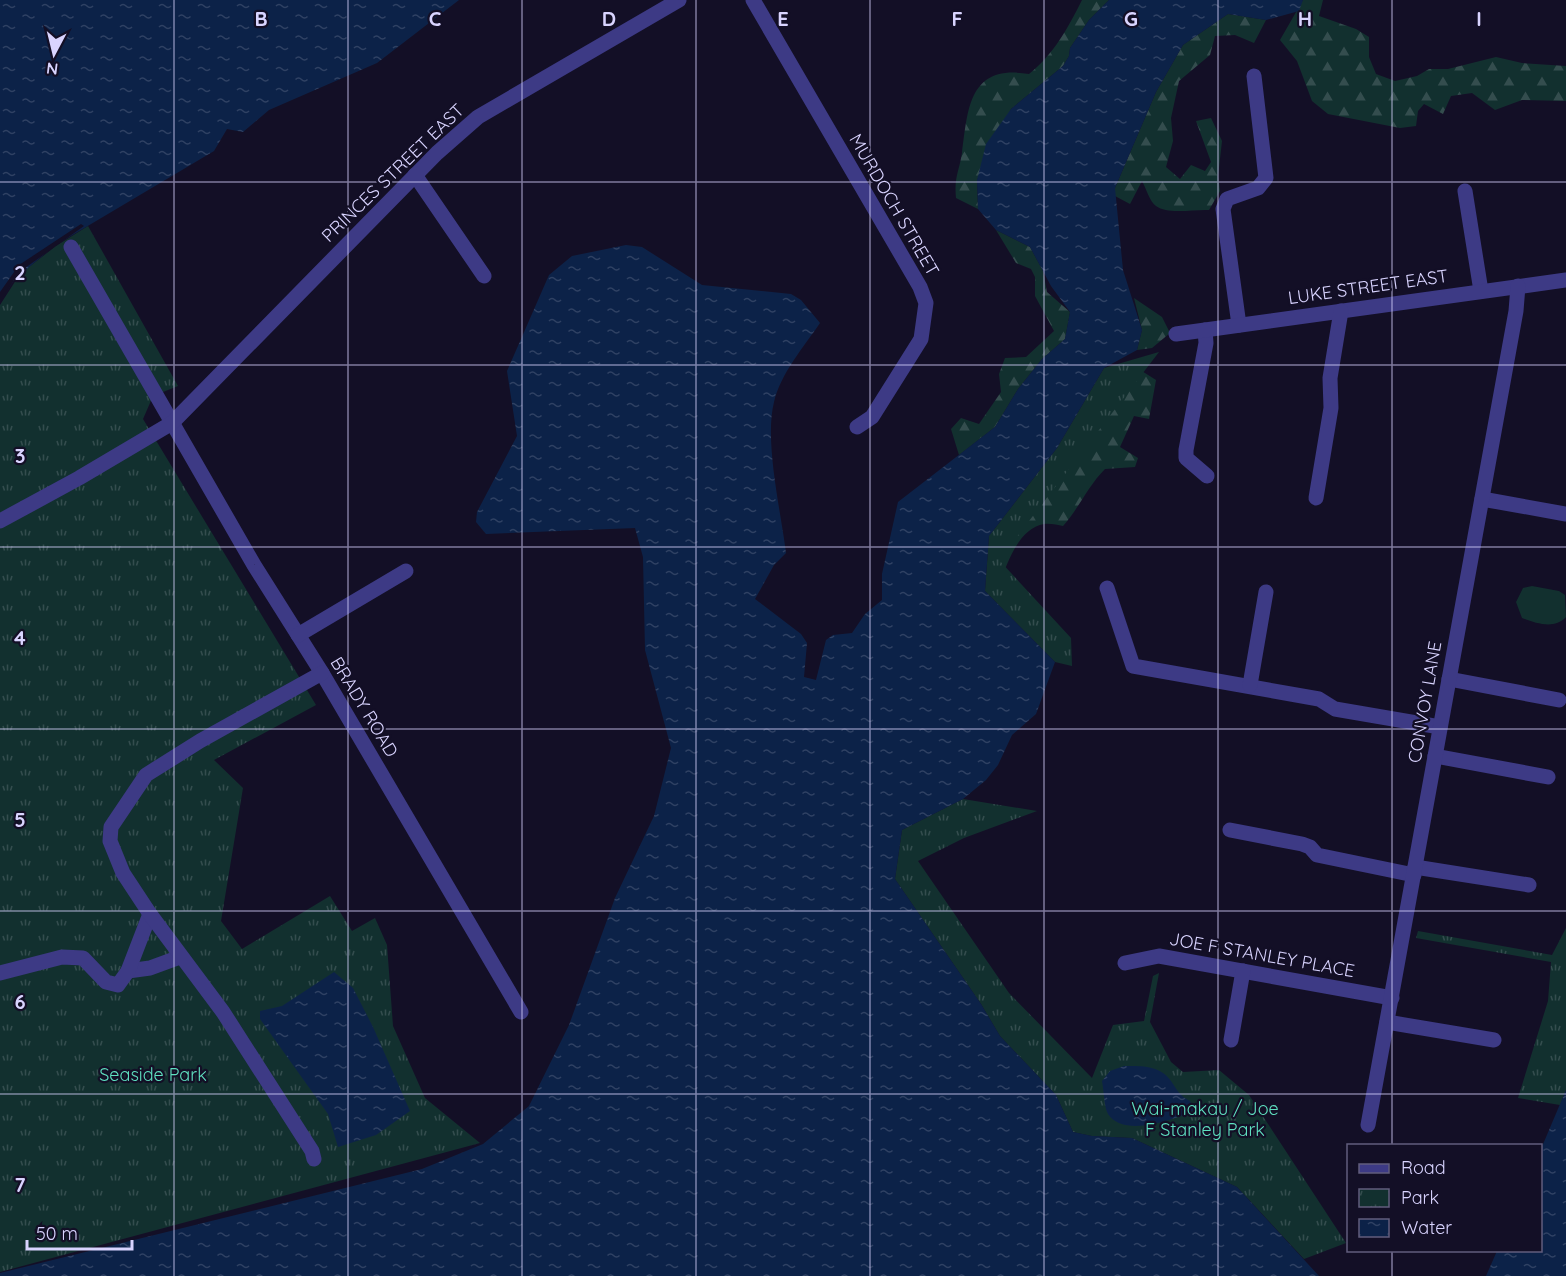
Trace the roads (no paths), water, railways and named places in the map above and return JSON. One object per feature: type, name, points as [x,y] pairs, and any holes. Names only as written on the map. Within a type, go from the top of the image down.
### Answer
[{"type":"street","name":"PRINCES STREET EAST","points":[[0,521],[172,423],[457,133],[478,117],[679,0]]},
{"type":"street","name":"MURDOCH STREET","points":[[753,0],[920,287],[926,303],[921,339],[872,417],[857,427]]},
{"type":"street","points":[[1239,325],[1223,209],[1227,199],[1258,188],[1266,178],[1254,76]]},
{"type":"street","points":[[415,175],[484,276]]},
{"type":"street","points":[[1465,191],[1481,291]]},
{"type":"street","name":"BRADY ROAD","points":[[71,247],[172,423],[521,1012]]},
{"type":"street","name":"LUKE STREET EAST","points":[[1176,334],[1566,280]]},
{"type":"street","name":"CONVOY LANE","points":[[1368,1125],[1516,311],[1518,286]]},
{"type":"street","points":[[1316,498],[1331,408],[1330,378],[1341,311]]},
{"type":"street","points":[[1205,330],[1206,343],[1186,458],[1207,476]]},
{"type":"street","points":[[1482,499],[1566,514]]},
{"type":"street","points":[[298,635],[406,571]]},
{"type":"street","points":[[1107,588],[1133,666],[1250,685],[1319,699],[1335,709],[1440,727]]},
{"type":"street","points":[[1250,685],[1266,592]]},
{"type":"street","points":[[314,1159],[312,1151],[223,1012],[180,957],[123,873],[110,841],[111,827],[124,804],[147,775],[200,741],[322,673]]},
{"type":"street","points":[[1449,679],[1558,700]]},
{"type":"street","points":[[1435,756],[1548,777]]},
{"type":"street","points":[[1230,830],[1302,844],[1310,847],[1317,855],[1414,871],[1529,885]]},
{"type":"street","points":[[0,973],[62,957],[82,958],[106,982],[118,985],[128,971],[150,914]]},
{"type":"street","name":"JOE F STANLEY PLACE","points":[[1125,963],[1156,956],[1392,998]]},
{"type":"street","points":[[128,971],[150,968],[180,957]]},
{"type":"street","points":[[1231,1040],[1243,971]]},
{"type":"street","points":[[1387,1022],[1494,1040]]},
{"type":"water","points":[[0,0],[459,0],[377,63],[269,110],[243,132],[227,129],[214,151],[54,246],[14,280],[0,303]]},
{"type":"water","points":[[1109,0],[1303,0],[1299,11],[1266,20],[1228,14],[1183,45],[1156,92],[1115,188],[1123,270],[1142,330],[1137,350],[1104,368],[1057,448],[989,536],[985,591],[1055,662],[1036,714],[1012,735],[998,765],[986,780],[963,799],[902,830],[895,879],[981,1004],[1000,1036],[1056,1095],[1073,1132],[1092,1136],[1132,1138],[1237,1187],[1319,1276],[0,1276],[0,1273],[422,1169],[483,1144],[529,1106],[569,1025],[615,898],[654,816],[671,748],[645,650],[643,557],[635,528],[486,534],[476,522],[477,512],[517,436],[507,371],[549,275],[572,256],[626,245],[642,247],[702,285],[791,294],[801,300],[820,323],[787,371],[774,402],[771,418],[772,456],[786,553],[774,565],[755,599],[801,634],[807,643],[804,677],[816,680],[826,640],[833,635],[852,633],[865,614],[882,600],[882,574],[898,502],[995,427],[1018,389],[1042,359],[1065,339],[1070,312],[1051,286],[1030,247],[996,230],[978,209],[977,180],[986,144],[1011,109],[1063,66],[1069,56],[1070,48],[1089,20]]},
{"type":"water","points":[[334,972],[353,988],[410,1111],[376,1135],[338,1147],[328,1114],[260,1019],[260,1011],[282,1006]]},
{"type":"water","points":[[1124,1066],[1150,1068],[1161,1072],[1167,1076],[1181,1095],[1190,1101],[1194,1110],[1150,1125],[1125,1125],[1115,1121],[1107,1111],[1102,1081],[1110,1071]]},
{"type":"water","points":[[1566,1090],[1566,1276],[1486,1276],[1497,1252],[1542,1252],[1542,1147]]},
{"type":"park label","name":"Seaside Park","points":[[153,1075]]},
{"type":"park label","name":"Wai-makau / Joe F Stanley Park","points":[[1205,1119]]}]
